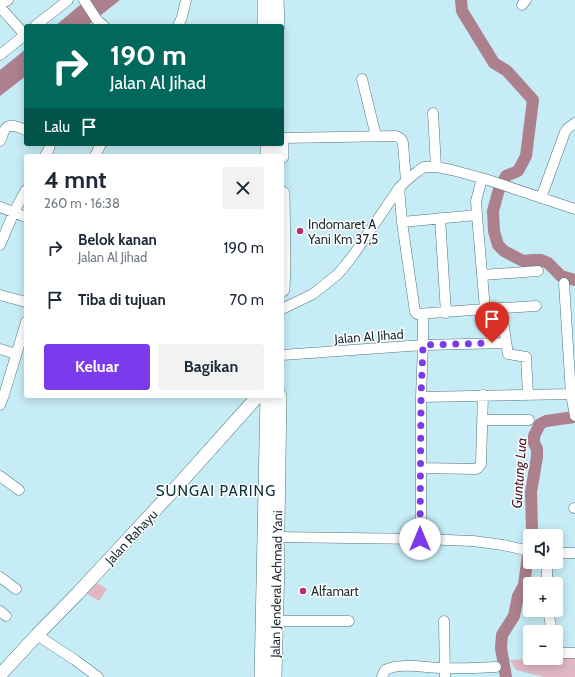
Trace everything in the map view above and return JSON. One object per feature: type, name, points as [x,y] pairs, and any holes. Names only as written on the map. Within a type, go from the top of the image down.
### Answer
[{"type":"highway","points":[[265,0],[265,24]]},
{"type":"highway","points":[[276,0],[277,24]]},
{"type":"highway","name":"Jalan Jenderal Achmad Yani","points":[[262,677],[272,486],[268,398]]},
{"type":"highway","name":"Jalan Jenderal Achmad Yani","points":[[272,465],[279,398]]},
{"type":"highway","name":"Jalan Jenderal Achmad Yani","points":[[272,486],[277,524],[274,677]]},
{"type":"main road","name":"Jalan Rahayu","points":[[2,669],[37,635],[162,504],[256,398]]},
{"type":"street","points":[[8,0],[0,6],[24,33]]},
{"type":"street","points":[[38,24],[68,0]]},
{"type":"street","points":[[84,0],[100,23]]},
{"type":"street","points":[[179,24],[186,0]]},
{"type":"street","points":[[0,55],[24,37]]},
{"type":"street","points":[[362,79],[376,136]]},
{"type":"street","points":[[433,113],[436,167]]},
{"type":"street","points":[[542,198],[565,132],[575,123]]},
{"type":"street","points":[[0,141],[6,128],[9,126],[24,129]]},
{"type":"street","points":[[284,138],[396,136],[402,140],[402,222],[415,312],[418,315],[536,306]]},
{"type":"street","points":[[284,308],[313,294],[338,274],[352,257],[402,184],[424,167],[436,167],[452,170],[501,184],[575,209]]},
{"type":"street","points":[[482,179],[476,201],[485,309]]},
{"type":"street","points":[[0,245],[14,212],[24,194]]},
{"type":"street","points":[[0,206],[24,216]]},
{"type":"street","points":[[402,222],[477,215]]},
{"type":"street","points":[[440,218],[446,313]]},
{"type":"street","points":[[482,275],[538,271]]},
{"type":"street","points":[[564,283],[572,344],[571,394],[575,416]]},
{"type":"street","points":[[0,296],[24,302]]},
{"type":"street","points":[[501,308],[508,353],[526,358],[528,394]]},
{"type":"street","points":[[420,539],[423,345],[422,314]]},
{"type":"street","points":[[0,405],[2,394],[24,335]]},
{"type":"street","name":"Jalan Al Jihad","points":[[284,355],[423,345],[506,343]]},
{"type":"street","points":[[0,349],[16,354]]},
{"type":"street","points":[[421,397],[571,394]]},
{"type":"street","points":[[421,468],[478,468],[481,464],[483,395]]},
{"type":"street","points":[[482,420],[529,420]]},
{"type":"street","points":[[0,476],[19,490]]},
{"type":"street","points":[[276,537],[420,539],[488,543],[523,550]]},
{"type":"street","points":[[563,553],[575,554]]},
{"type":"street","points":[[0,577],[16,589]]},
{"type":"street","points":[[275,621],[349,621]]},
{"type":"street","points":[[444,621],[445,673]]},
{"type":"street","points":[[37,635],[98,677]]},
{"type":"street","points":[[563,653],[575,653]]},
{"type":"street","points":[[382,677],[385,670],[391,667],[404,666],[445,673],[496,667]]},
{"type":"shaded area","points":[[86,0],[120,0],[90,24],[57,24]]},
{"type":"shaded area","points":[[24,51],[24,78],[0,96],[0,70]]},
{"type":"shaded area","points":[[92,580],[107,589],[99,601],[84,592]]},
{"type":"shaded area","points":[[575,657],[575,677],[544,677],[516,670],[510,660],[523,659],[523,665],[563,665],[563,658]]},
{"type":"waterway","name":"SUNGAI PARING","points":[[461,0],[462,11],[494,63],[507,71],[533,100],[526,156],[518,171],[506,176],[499,189],[493,211],[494,231],[498,245],[504,251],[523,261],[541,260],[548,263],[561,276],[575,280]]},
{"type":"waterway","name":"Guntung Lua","points":[[532,529],[531,492],[537,457],[534,436],[540,424],[546,421],[575,417]]},
{"type":"waterway","name":"Guntung Lua","points":[[506,677],[501,648],[502,635],[514,616],[518,596],[524,585],[526,569]]},
{"type":"place","name":"Indomaret A Yani Km 37,5","points":[[300,231]]},
{"type":"place","name":"Alfamart","points":[[303,591]]},
{"type":"district","name":"SUNGAI PARING","points":[[216,491]]},
{"type":"route","points":[[420,539],[423,345],[492,343]]}]
